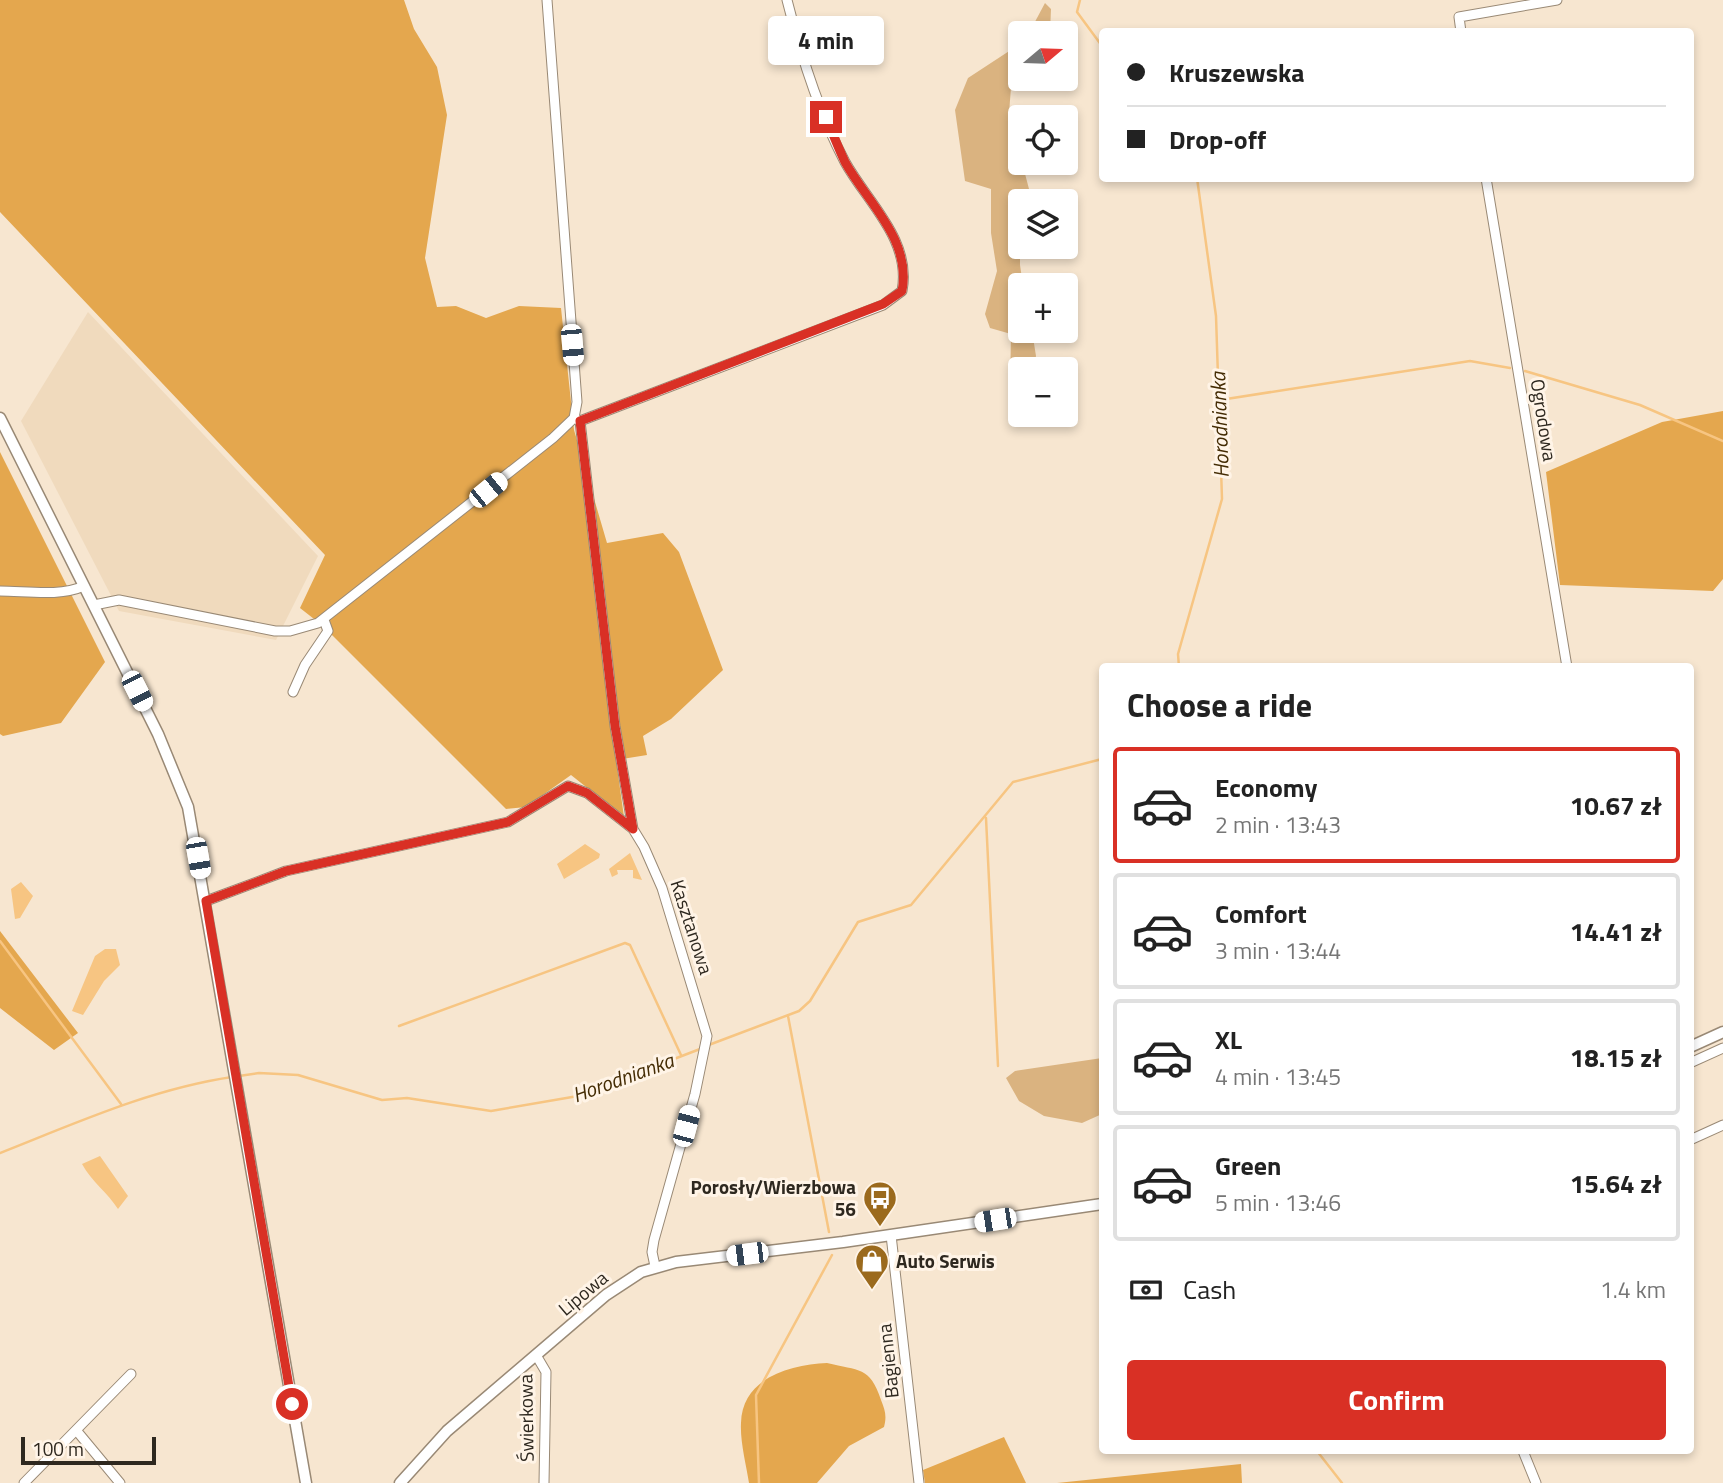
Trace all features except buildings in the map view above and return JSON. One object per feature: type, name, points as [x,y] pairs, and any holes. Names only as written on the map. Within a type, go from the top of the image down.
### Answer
[{"type":"street","points":[[547,0],[577,420],[615,726],[633,829]]},
{"type":"street","points":[[94,606],[119,600],[275,631],[303,628],[324,620],[577,420],[883,304],[902,291],[905,276],[896,246],[881,211],[845,161],[807,76],[787,0]]},
{"type":"street","points":[[1460,28],[1459,17],[1557,0]]},
{"type":"street","name":"Ogrodowa","points":[[1487,182],[1566,663]]},
{"type":"street","points":[[0,418],[172,761],[188,807],[306,1483]]},
{"type":"street","points":[[0,591],[74,591],[84,586]]},
{"type":"street","points":[[293,692],[305,665],[328,631],[324,620]]},
{"type":"street","points":[[206,901],[286,871],[508,822],[568,786],[587,793],[633,829]]},
{"type":"street","name":"Kasztanowa","points":[[633,829],[662,888],[707,1041],[654,1240],[652,1252],[655,1266]]},
{"type":"street","points":[[1694,1045],[1723,1032]]},
{"type":"street","points":[[1694,1061],[1723,1048]]},
{"type":"street","points":[[1694,1138],[1723,1125]]},
{"type":"street","name":"Lipowa","points":[[400,1483],[439,1438],[536,1355],[607,1295],[641,1272],[655,1266],[1099,1204]]},
{"type":"street","name":"Bagienna","points":[[891,1235],[919,1483]]},
{"type":"street","name":"Świerkowa","points":[[536,1355],[546,1372],[544,1483]]},
{"type":"street","points":[[24,1483],[131,1374]]},
{"type":"street","points":[[76,1430],[120,1483]]},
{"type":"street","points":[[1523,1454],[1536,1483]]},
{"type":"shaded area","points":[[0,0],[404,0],[414,29],[437,67],[447,115],[425,258],[437,307],[456,306],[486,318],[519,306],[561,308],[574,430],[607,543],[663,533],[679,552],[723,670],[671,719],[643,736],[647,755],[616,760],[624,817],[571,775],[526,807],[506,809],[323,626],[300,608],[325,555],[0,212]]},
{"type":"shaded area","points":[[1045,3],[1051,9],[1050,21],[1035,21]]},
{"type":"shaded area","points":[[1008,52],[1008,91],[1011,91],[1008,105],[1008,175],[1025,175],[1029,189],[1008,189],[1008,259],[1020,259],[1021,273],[1008,273],[1008,333],[990,328],[985,314],[997,271],[991,233],[991,189],[965,181],[955,110],[968,78]]},
{"type":"shaded area","points":[[88,312],[318,556],[276,640],[119,611],[21,421]]},
{"type":"shaded area","points":[[1011,343],[1034,343],[1036,357],[1011,357]]},
{"type":"shaded area","points":[[1723,411],[1723,579],[1713,591],[1560,585],[1546,472],[1662,422]]},
{"type":"shaded area","points":[[0,452],[105,662],[61,723],[3,736],[0,734]]},
{"type":"shaded area","points":[[585,844],[600,854],[599,858],[564,879],[557,864]]},
{"type":"shaded area","points":[[630,853],[642,880],[633,878],[633,870],[617,870],[618,874],[612,877],[609,869]]},
{"type":"shaded area","points":[[21,882],[33,896],[20,918],[15,919],[11,889]]},
{"type":"shaded area","points":[[0,931],[78,1033],[54,1050],[0,1008]]},
{"type":"shaded area","points":[[105,949],[116,949],[120,965],[104,981],[83,1015],[72,1011],[95,956]]},
{"type":"shaded area","points":[[1099,1058],[1099,1115],[1082,1123],[1044,1116],[1019,1101],[1006,1078],[1015,1071]]},
{"type":"shaded area","points":[[100,1156],[128,1196],[118,1209],[82,1164]]},
{"type":"shaded area","points":[[827,1363],[855,1369],[868,1375],[884,1407],[884,1427],[849,1446],[817,1483],[749,1483],[741,1423],[750,1394],[771,1376],[799,1367]]},
{"type":"shaded area","points":[[1004,1437],[1026,1483],[925,1483],[923,1470]]},
{"type":"shaded area","points":[[1241,1464],[1242,1483],[1057,1483]]},
{"type":"waterway","name":"Horodnianka","points":[[1080,0],[1077,12],[1099,42]]},
{"type":"waterway","name":"Horodnianka","points":[[1179,663],[1178,654],[1222,499],[1216,316],[1198,182]]},
{"type":"waterway","points":[[1220,400],[1470,361],[1510,368]]},
{"type":"waterway","points":[[1525,371],[1640,405],[1723,441]]},
{"type":"waterway","name":"Horodnianka","points":[[706,1046],[799,1011],[810,1001],[858,922],[911,905],[1013,782],[1099,760]]},
{"type":"waterway","points":[[986,818],[998,1066]]},
{"type":"waterway","points":[[0,941],[121,1104]]},
{"type":"waterway","points":[[399,1026],[625,943],[630,945],[681,1055]]},
{"type":"waterway","points":[[788,1016],[829,1232]]},
{"type":"waterway","name":"Horodnianka","points":[[239,1076],[259,1073],[298,1075],[382,1100],[407,1098],[491,1111],[578,1096],[700,1049]]},
{"type":"waterway","name":"Horodnianka","points":[[0,1153],[143,1098],[232,1077]]},
{"type":"waterway","points":[[759,1483],[756,1395],[832,1255]]},
{"type":"waterway","points":[[1319,1454],[1342,1483]]},
{"type":"place","name":"Porosły/Wierzbowa 56","points":[[880,1228]]},
{"type":"place","name":"Auto Serwis","points":[[872,1291]]},
{"type":"route","points":[[292,1404],[206,901],[286,871],[508,822],[568,786],[587,793],[633,829],[615,726],[580,421],[636,402],[883,304],[902,291],[905,276],[901,258],[886,222],[845,161],[826,117]]}]
